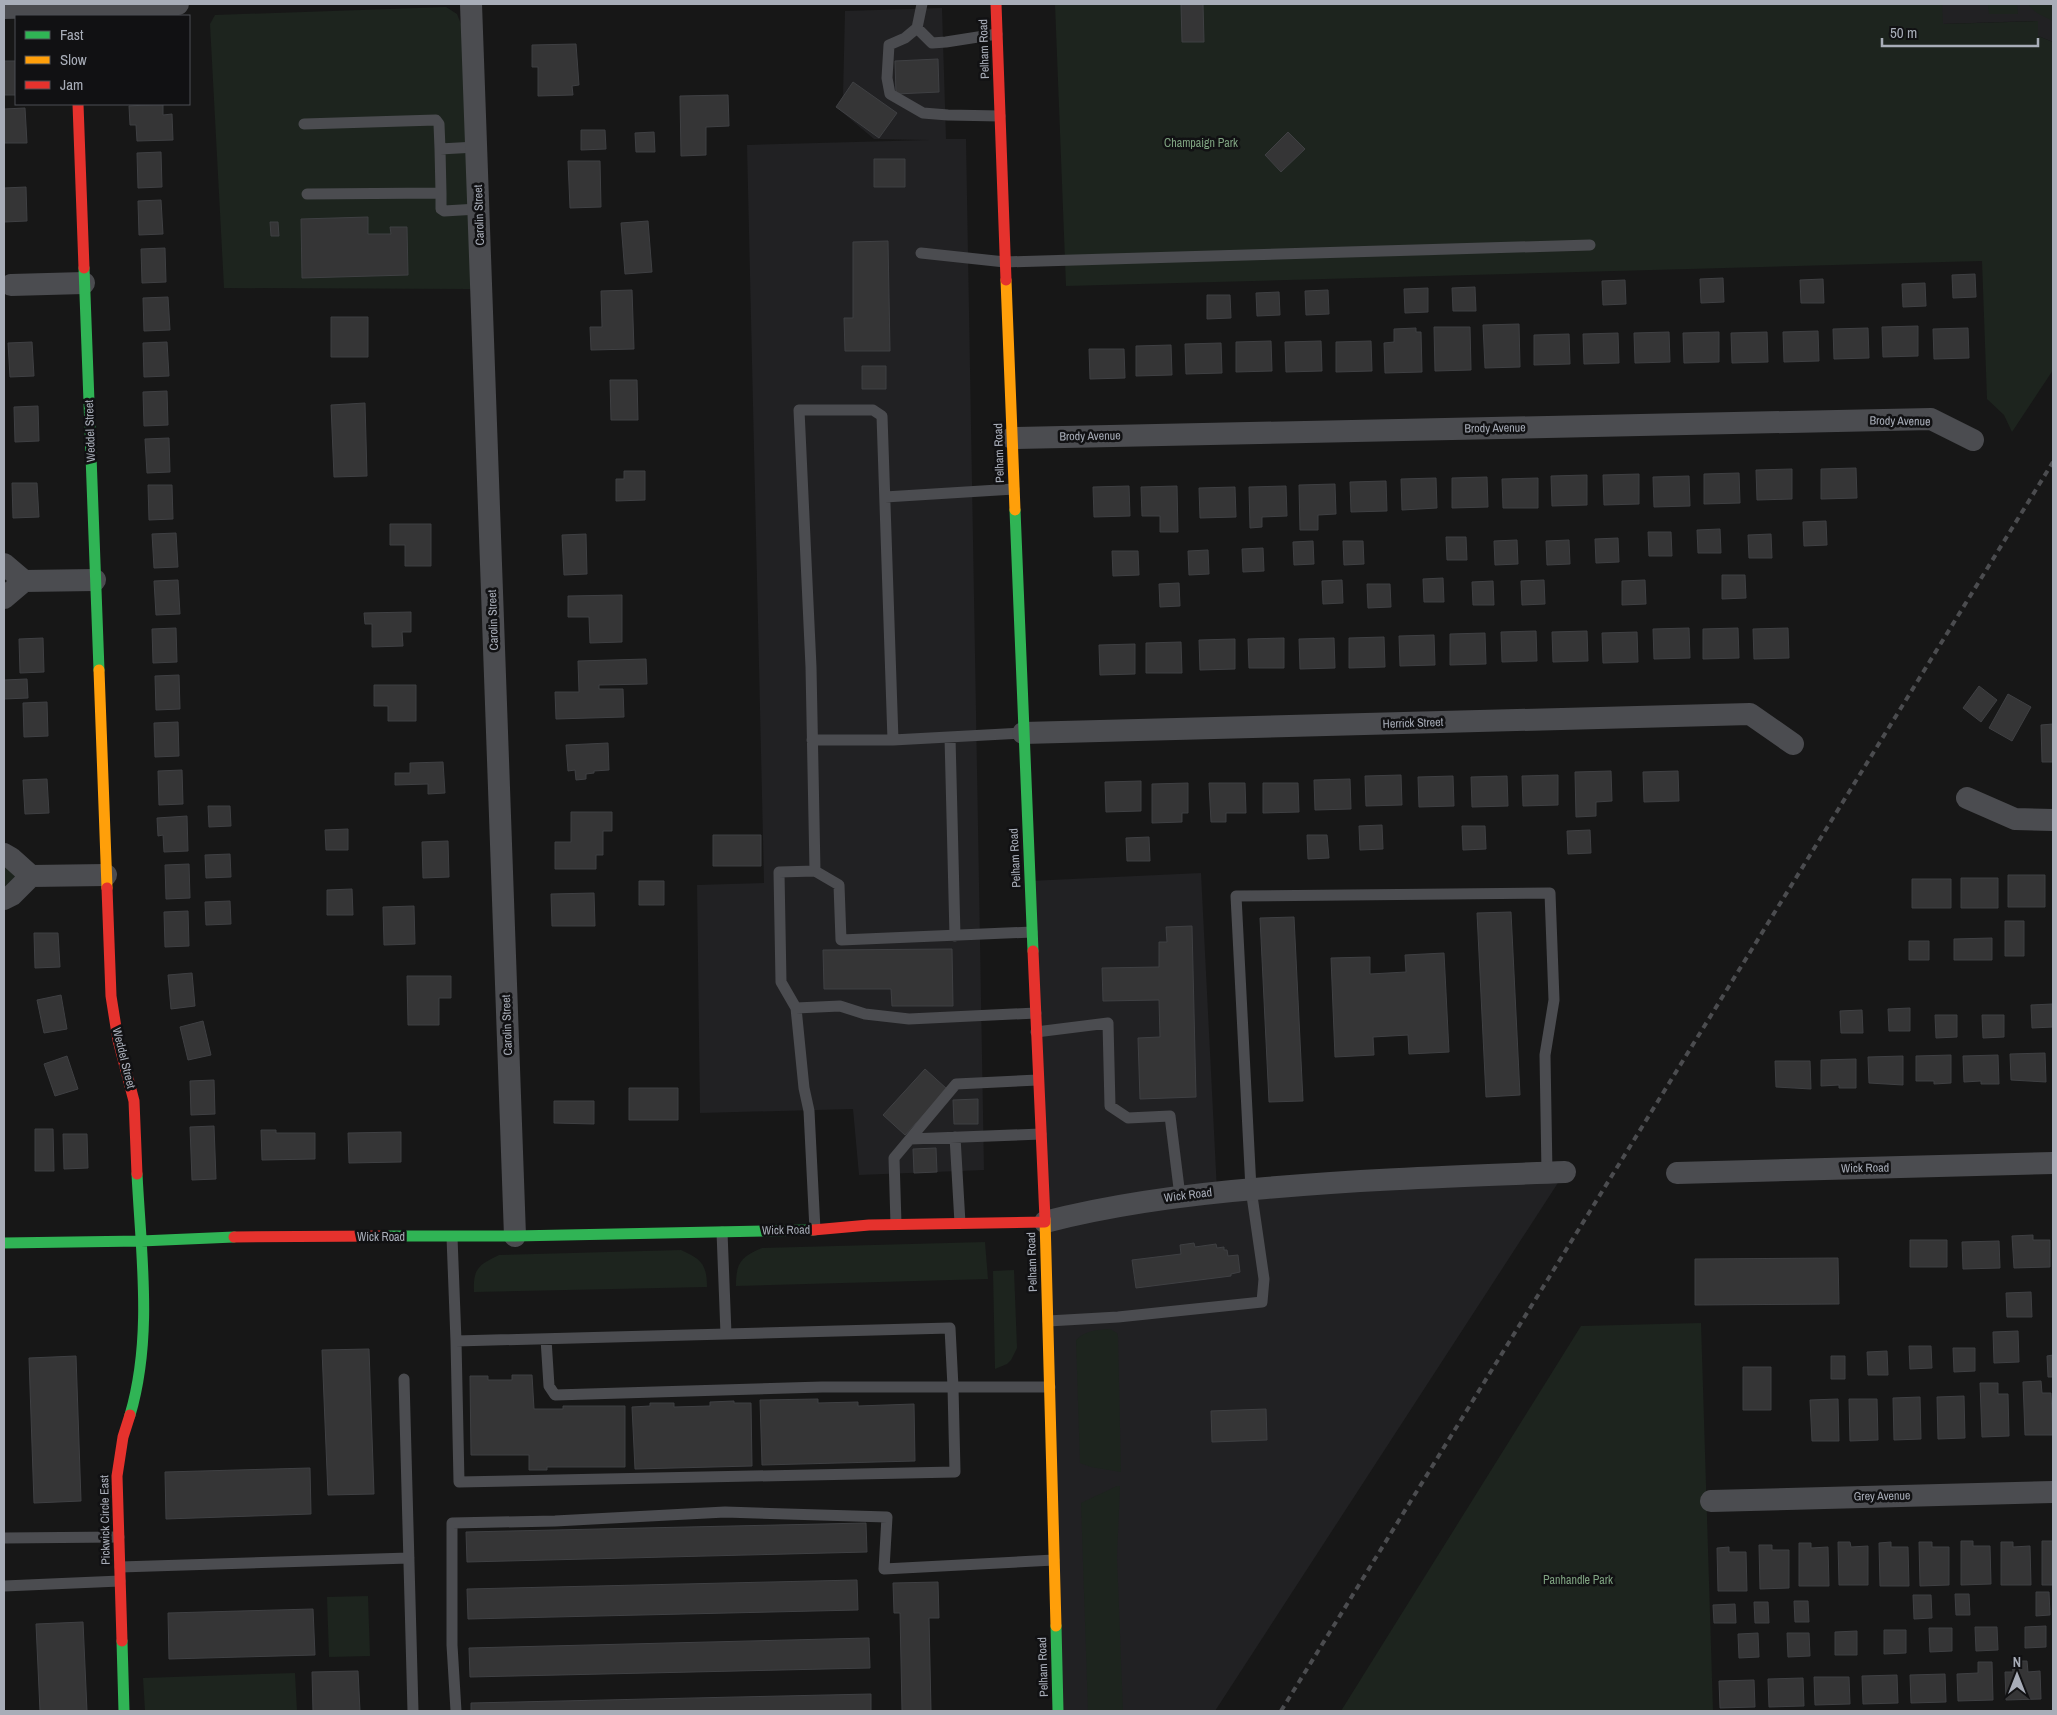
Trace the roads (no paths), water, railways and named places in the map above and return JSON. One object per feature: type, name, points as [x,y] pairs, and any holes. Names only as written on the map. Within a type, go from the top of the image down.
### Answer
[{"type":"street","points":[[4,8],[74,9],[178,4]]},
{"type":"street","name":"Carolin Street","points":[[471,4],[515,1236]]},
{"type":"street","name":"Pelham Road","points":[[996,4],[1023,733],[1045,1222],[1058,1711]]},
{"type":"street","name":"Weddel Street","points":[[78,105],[111,996],[118,1040],[131,1082],[134,1101],[141,1241]]},
{"type":"street","points":[[6,285],[84,283]]},
{"type":"street","name":"Brody Avenue","points":[[1012,438],[1931,418],[1973,440]]},
{"type":"street","points":[[4,564],[24,581]]},
{"type":"street","points":[[4,598],[24,581],[95,580]]},
{"type":"street","name":"Herrick Street","points":[[1023,733],[1750,714],[1793,744]]},
{"type":"street","points":[[1967,798],[2015,818],[2053,820]]},
{"type":"street","points":[[4,854],[30,876],[106,875]]},
{"type":"street","points":[[4,899],[16,891],[30,876]]},
{"type":"street","name":"Wick Road","points":[[1677,1172],[2053,1163]]},
{"type":"street","name":"Wick Road","points":[[4,1242],[141,1241],[206,1237],[515,1236],[815,1230],[896,1224],[1045,1222],[1080,1213],[1180,1196],[1251,1189],[1341,1181],[1556,1172]]},
{"type":"street","name":"Pickwick Circle East","points":[[124,1711],[118,1476],[123,1437],[135,1397],[142,1353],[144,1317],[141,1241]]},
{"type":"street","name":"Grey Avenue","points":[[1711,1501],[2053,1492]]},
{"type":"lane","points":[[922,4],[917,28],[905,38],[889,45],[886,78],[890,94],[923,113],[1000,116]]},
{"type":"lane","points":[[917,28],[932,43],[997,34]]},
{"type":"lane","points":[[304,124],[436,120],[439,124],[442,210],[478,209]]},
{"type":"lane","points":[[440,149],[476,147]]},
{"type":"lane","points":[[307,194],[441,193]]},
{"type":"lane","points":[[921,253],[1005,262],[1590,245]]},
{"type":"lane","points":[[815,871],[812,667],[799,410],[873,410],[882,416],[894,740]]},
{"type":"lane","points":[[885,497],[1014,490]]},
{"type":"lane","points":[[812,740],[894,740],[1023,733]]},
{"type":"lane","points":[[950,737],[955,936]]},
{"type":"lane","points":[[815,1230],[809,1111],[804,1088],[796,1008],[781,982],[779,872],[815,871],[839,885],[841,940],[1032,932]]},
{"type":"lane","points":[[1048,1321],[1262,1302],[1264,1279],[1251,1189],[1236,896],[1550,893],[1554,1000],[1545,1055],[1556,1172]]},
{"type":"lane","points":[[796,1008],[840,1006],[865,1014],[909,1019],[1036,1013]]},
{"type":"lane","points":[[1036,1032],[1108,1023],[1110,1106],[1128,1118],[1170,1116],[1180,1196]]},
{"type":"lane","points":[[896,1224],[894,1158],[956,1084],[1038,1080]]},
{"type":"lane","points":[[910,1139],[1041,1134]]},
{"type":"lane","points":[[955,1137],[960,1223]]},
{"type":"lane","points":[[722,1232],[726,1334]]},
{"type":"lane","points":[[452,1237],[459,1482],[955,1472],[950,1328],[456,1341]]},
{"type":"lane","points":[[546,1339],[549,1386],[555,1395],[812,1388],[1050,1387]]},
{"type":"lane","points":[[404,1380],[414,1711]]},
{"type":"lane","points":[[456,1711],[452,1645],[452,1523],[555,1521],[725,1512],[887,1517],[884,1569],[1054,1560]]},
{"type":"lane","points":[[4,1538],[119,1537]]},
{"type":"lane","points":[[120,1567],[409,1558]]},
{"type":"lane","points":[[4,1586],[120,1580]]},
{"type":"railway","points":[[1281,1711],[2053,462]]},
{"type":"park label","name":"Champaign Park","points":[[1201,143]]},
{"type":"park label","name":"Panhandle Park","points":[[1578,1580]]}]
